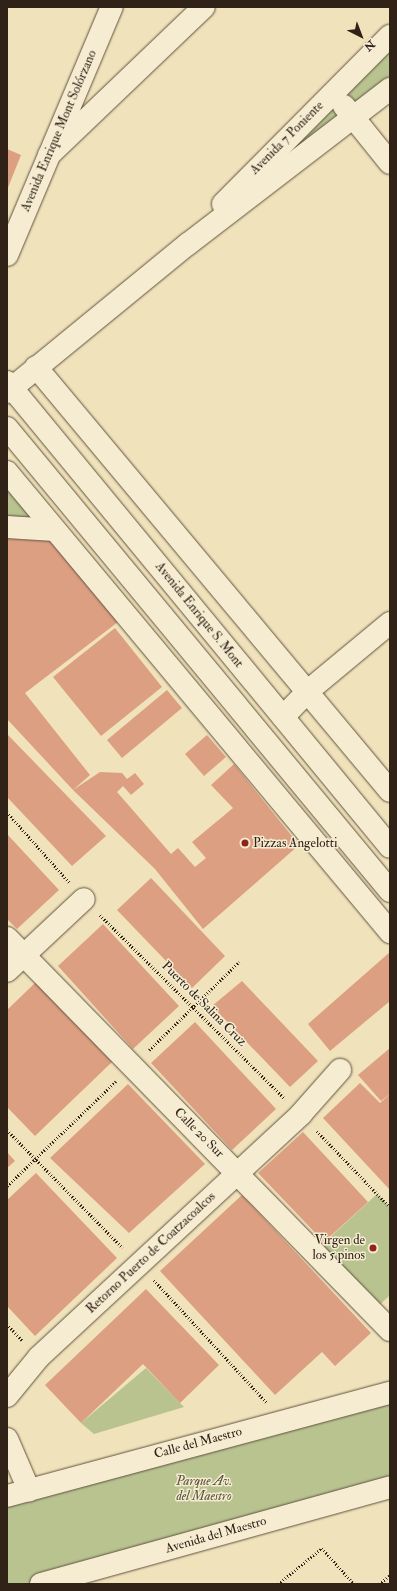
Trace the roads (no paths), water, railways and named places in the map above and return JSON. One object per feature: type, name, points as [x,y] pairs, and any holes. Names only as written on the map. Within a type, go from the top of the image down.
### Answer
[{"type":"street","name":"Avenida Enrique Mont Solórzano","points":[[7,255],[112,7]]},
{"type":"street","points":[[48,156],[204,7]]},
{"type":"street","name":"Avenida 7 Poniente","points":[[188,244],[196,231],[390,36]]},
{"type":"street","name":"Avenida 7 Poniente","points":[[9,387],[36,367],[188,244],[390,89]]},
{"type":"street","points":[[333,92],[390,163]]},
{"type":"street","points":[[36,367],[390,791]]},
{"type":"street","name":"Avenida Enrique S. Mont","points":[[9,387],[390,847]]},
{"type":"street","points":[[7,428],[390,891]]},
{"type":"street","points":[[7,472],[390,932]]},
{"type":"street","points":[[131,533],[155,508]]},
{"type":"street","points":[[7,526],[54,530]]},
{"type":"street","points":[[283,717],[308,691],[390,623]]},
{"type":"street","points":[[7,971],[84,898]]},
{"type":"street","name":"Calle 20 Sur","points":[[7,938],[238,1172],[390,1330]]},
{"type":"street","name":"Retorno Puerto de Coatzacoalcos","points":[[7,1396],[39,1357],[301,1114],[340,1070]]},
{"type":"street","name":"Calle del Maestro","points":[[7,1496],[390,1393]]},
{"type":"street","points":[[7,1439],[29,1490]]},
{"type":"street","name":"Avenida del Maestro","points":[[41,1584],[390,1487]]},
{"type":"place","name":"Pizzas Angelotti","points":[[245,843]]},
{"type":"place","name":"Virgen de los 5 pinos","points":[[373,1248]]},
{"type":"park label","name":"Parque Av. del Maestro","points":[[204,1490]]}]
